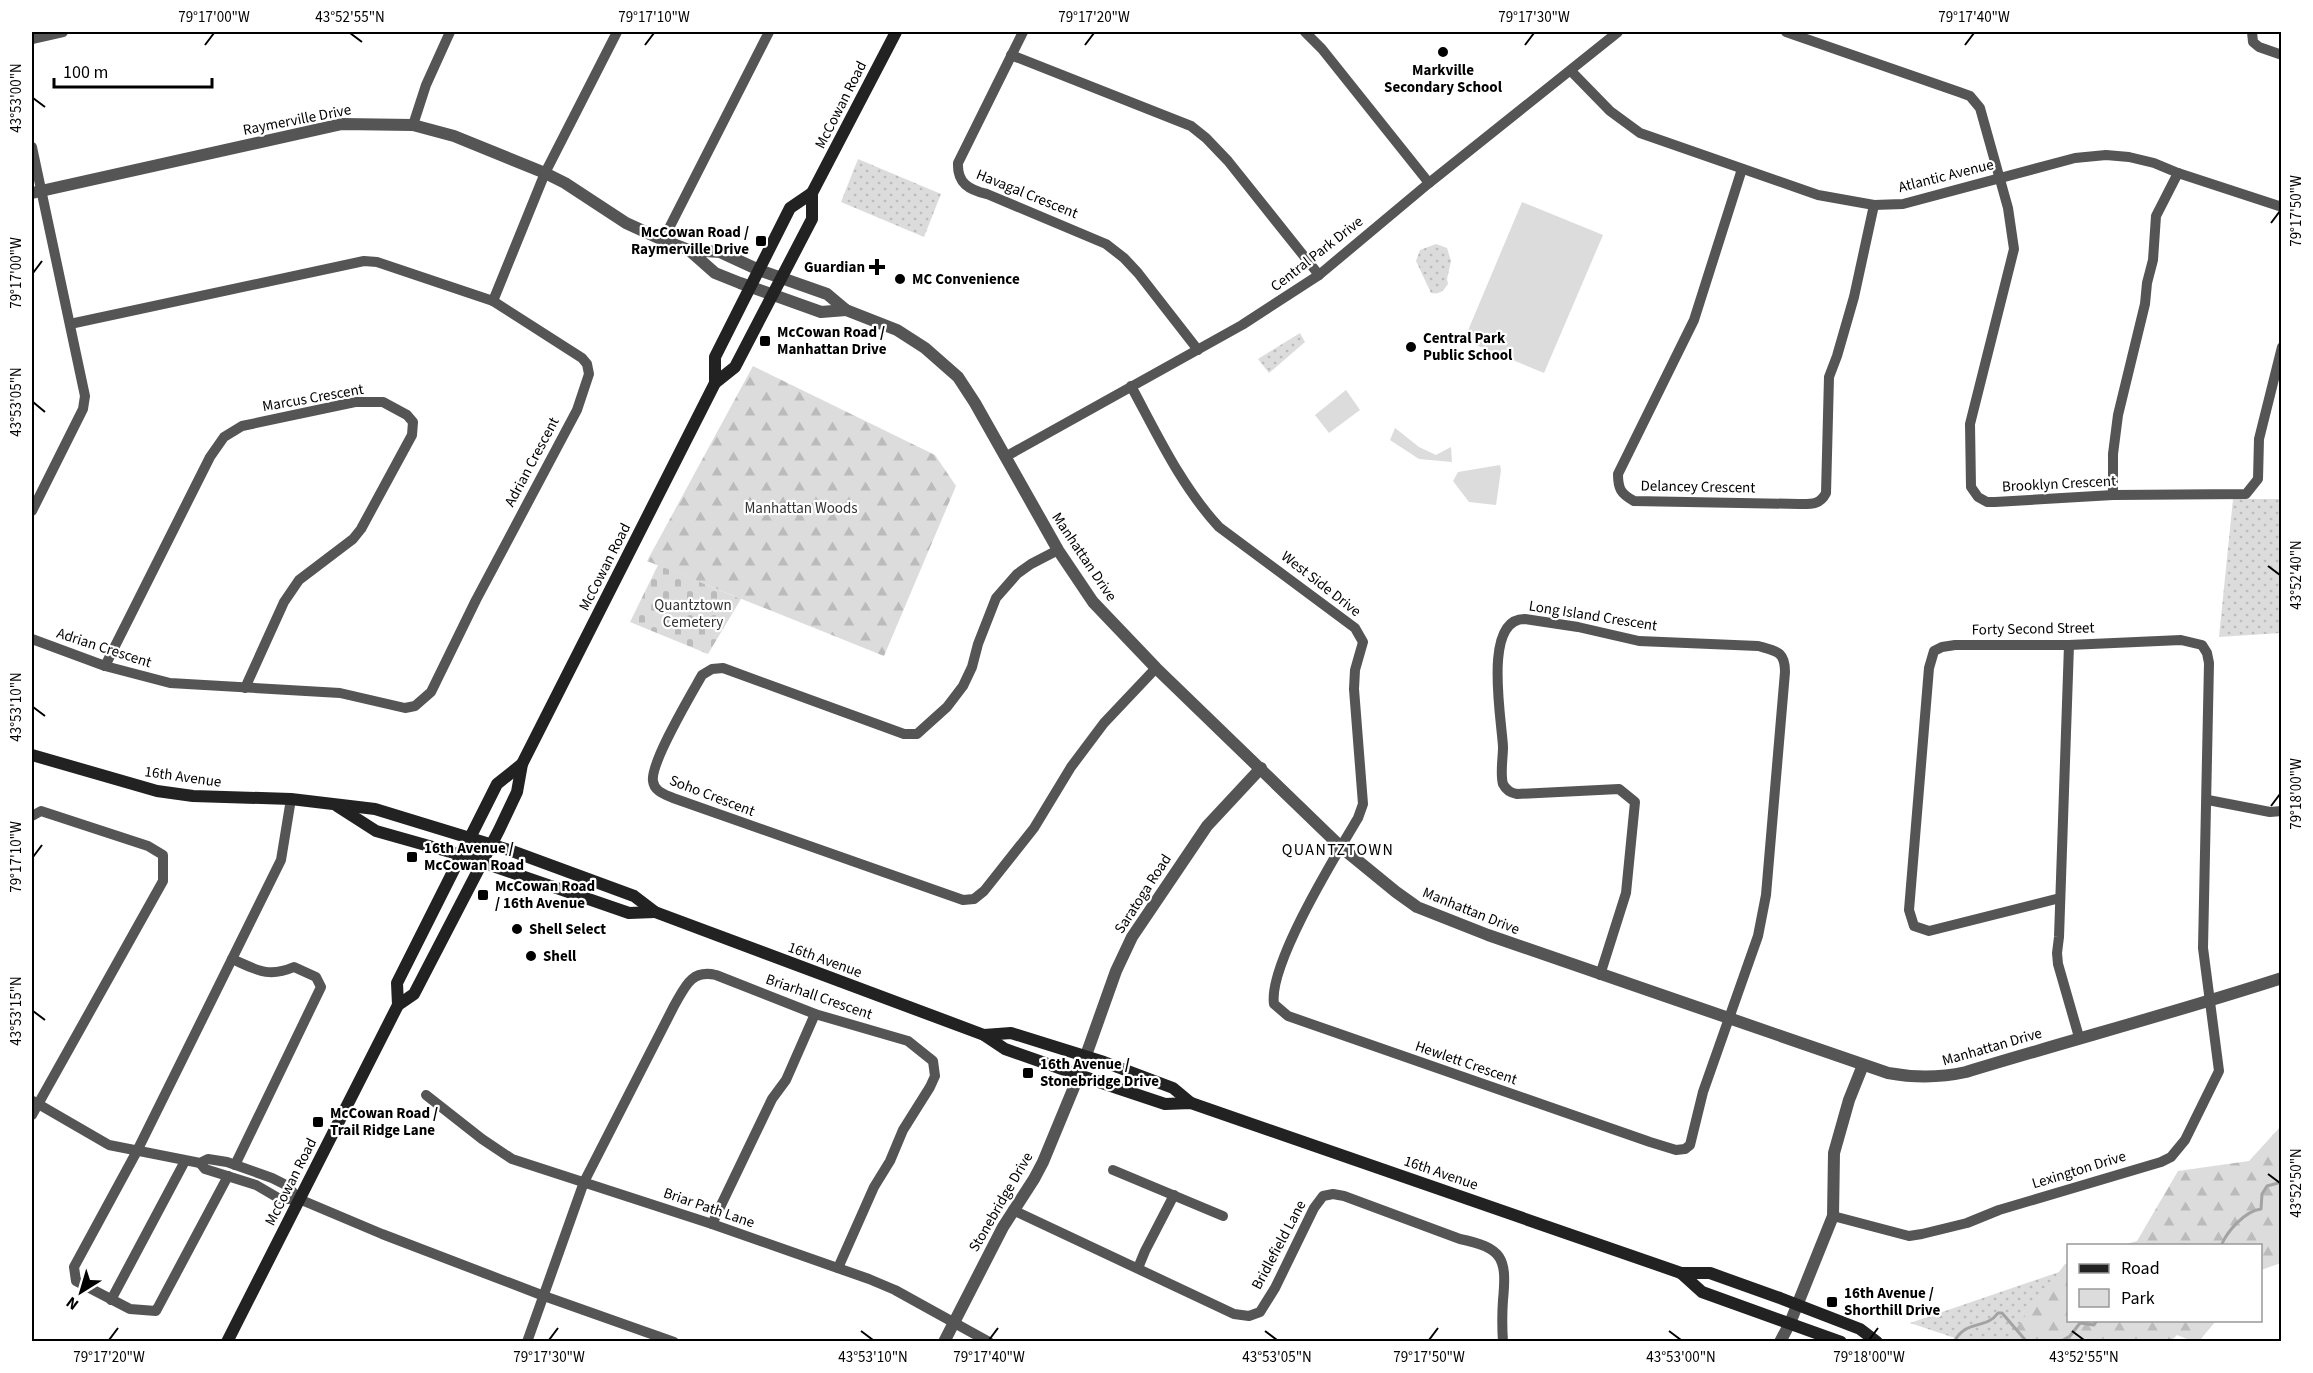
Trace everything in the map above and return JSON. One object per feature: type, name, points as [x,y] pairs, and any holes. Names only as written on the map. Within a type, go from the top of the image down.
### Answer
[{"type":"main road","name":"McCowan Road","points":[[227,1341],[398,1005],[414,994],[483,862],[517,792],[522,764],[715,383],[735,367],[812,219],[812,193],[896,32]]},
{"type":"main road","name":"McCowan Road","points":[[715,383],[715,357],[790,208],[812,193]]},
{"type":"main road","name":"16th Avenue","points":[[32,755],[157,791],[203,797],[291,799],[375,809],[470,837],[634,896],[655,912],[984,1035],[1005,1049],[1165,1104],[1191,1102]]},
{"type":"main road","name":"McCowan Road","points":[[398,1005],[397,983],[460,855],[497,784],[522,764]]},
{"type":"main road","name":"16th Avenue","points":[[334,804],[376,831],[483,862],[629,913],[655,912]]},
{"type":"main road","name":"16th Avenue","points":[[984,1035],[1011,1033],[1085,1057],[1173,1088],[1191,1102],[1681,1273],[1710,1274],[1797,1304],[1860,1329],[1877,1341]]},
{"type":"main road","name":"16th Avenue","points":[[1681,1273],[1702,1292],[1841,1341]]},
{"type":"street","points":[[32,39],[63,32]]},
{"type":"street","points":[[413,125],[426,85],[450,32]]},
{"type":"street","points":[[493,301],[545,173],[617,32]]},
{"type":"street","points":[[663,240],[769,32]]},
{"type":"street","name":"Havagal Crescent","points":[[1023,32],[958,163],[960,179],[972,191],[987,194],[1106,244],[1138,273],[1198,350]]},
{"type":"street","points":[[1305,32],[1322,49],[1429,183]]},
{"type":"street","name":"Central Park Drive","points":[[1005,457],[1198,350],[1273,306],[1319,275],[1429,183],[1618,32]]},
{"type":"street","name":"Brooklyn Crescent","points":[[1786,32],[1970,96],[1980,108],[2013,230],[2014,249],[1970,424],[1971,487],[1977,496],[1987,502],[2113,495],[2246,494],[2258,479],[2259,439],[2282,347]]},
{"type":"street","points":[[2252,32],[2253,42],[2259,47],[2282,56]]},
{"type":"street","points":[[1011,55],[1191,126],[1228,161],[1319,275]]},
{"type":"street","name":"Atlantic Avenue","points":[[1571,71],[1610,111],[1640,133],[1818,195],[1874,205],[1903,204],[2075,159],[2106,155],[2154,162],[2178,173],[2282,207]]},
{"type":"street","name":"Raymerville Drive","points":[[36,192],[342,124],[413,125],[454,136],[545,173],[565,183],[626,223],[663,240],[689,250],[720,252],[780,278]]},
{"type":"street","points":[[32,147],[36,192],[70,324],[85,396],[83,409],[32,511]]},
{"type":"street","name":"Delancey Crescent","points":[[1742,169],[1694,320],[1618,474],[1618,484],[1622,493],[1634,501],[1799,504],[1822,501],[1826,493],[1829,377],[1838,356],[1854,297],[1874,205]]},
{"type":"street","points":[[2113,495],[2113,454],[2117,423],[2145,304],[2153,260],[2156,216],[2178,173]]},
{"type":"street","name":"Raymerville Drive","points":[[689,250],[715,273],[751,286]]},
{"type":"street","name":"Adrian Crescent","points":[[32,639],[105,666],[170,683],[340,693],[405,708],[415,706],[431,692],[476,600],[577,410],[589,374],[587,364],[582,358],[493,301],[401,268],[377,262],[364,261],[70,324]]},
{"type":"street","name":"Manhattan Drive","points":[[780,278],[827,294],[846,310],[897,330],[942,361],[958,377],[975,403],[1058,550],[1093,602],[1156,668],[1341,847],[1417,907],[1600,975],[1863,1065],[1908,1077],[1948,1076],[2282,978]]},
{"type":"street","name":"Manhattan Drive","points":[[751,286],[821,312],[846,310]]},
{"type":"street","name":"West Side Drive","points":[[1131,386],[1181,477],[1211,519],[1355,628],[1363,642],[1355,670],[1354,689],[1363,804],[1358,818],[1341,847]]},
{"type":"street","name":"Marcus Crescent","points":[[105,666],[210,457],[224,437],[242,426],[355,402],[383,402],[394,407],[413,422],[412,435],[371,515],[353,539],[299,580],[284,602],[244,688]]},
{"type":"street","name":"Soho Crescent","points":[[1058,550],[1017,574],[996,598],[963,686],[946,707],[917,734],[904,734],[723,668],[712,669],[702,675],[661,751],[653,780],[657,790],[673,798],[840,859],[963,900],[974,899],[984,891],[1034,828],[1071,768],[1104,723],[1156,668]]},
{"type":"street","name":"Long Island Crescent","points":[[1600,975],[1626,893],[1635,802],[1619,789],[1518,794],[1506,788],[1503,782],[1498,666],[1503,634],[1508,624],[1517,619],[1578,627],[1639,641],[1758,646],[1773,650],[1785,660],[1766,895],[1758,936],[1729,1018]]},
{"type":"street","name":"Forty Second Street","points":[[2060,898],[1929,931],[1914,926],[1909,909],[1929,668],[1934,651],[1955,645],[2069,645],[2181,640],[2202,645],[2209,663],[2208,800],[2203,948],[2210,1001]]},
{"type":"street","points":[[2069,645],[2057,953],[2058,964],[2079,1037]]},
{"type":"street","name":"Saratoga Road","points":[[1079,1075],[1116,970],[1132,937],[1208,826],[1261,768]]},
{"type":"street","points":[[228,1176],[156,1311],[130,1310],[76,1281],[74,1267],[137,1151],[281,860],[291,799]]},
{"type":"street","points":[[2208,800],[2270,812],[2282,811]]},
{"type":"street","points":[[32,816],[41,811],[148,846],[163,855],[162,881],[34,1102],[32,1115]]},
{"type":"street","name":"Hewlett Crescent","points":[[1341,847],[1307,909],[1274,983],[1274,1004],[1288,1016],[1676,1150],[1690,1145],[1703,1092],[1729,1018]]},
{"type":"street","points":[[232,959],[264,973],[278,974],[294,967],[316,977],[321,987],[235,1165]]},
{"type":"street","name":"Briarhall Crescent","points":[[526,1341],[584,1182],[674,1006],[691,979],[706,972],[815,1014],[908,1041],[933,1061],[935,1076],[930,1087],[903,1130],[890,1161],[874,1187],[838,1269]]},
{"type":"street","name":"Lexington Drive","points":[[1833,1216],[1909,1236],[1922,1234],[1967,1223],[1999,1210],[2171,1157],[2185,1140],[2219,1071],[2217,1041],[2210,1001]]},
{"type":"street","points":[[712,1224],[772,1099],[786,1080],[815,1014]]},
{"type":"street","points":[[1780,1341],[1790,1323],[1833,1216],[1834,1153],[1849,1100],[1863,1065]]},
{"type":"street","name":"Stonebridge Drive","points":[[944,1341],[1013,1210],[1034,1179],[1079,1075]]},
{"type":"street","name":"Briar Path Lane","points":[[426,1095],[498,1151],[512,1159],[712,1224],[895,1290],[988,1341]]},
{"type":"street","points":[[34,1102],[109,1144],[185,1161],[200,1163],[208,1159],[235,1165],[282,1183],[299,1199],[382,1234],[544,1296],[674,1341]]},
{"type":"street","points":[[111,1300],[185,1161]]},
{"type":"street","points":[[200,1163],[205,1169],[256,1185],[280,1199],[299,1199]]},
{"type":"street","points":[[1113,1170],[1223,1216]]},
{"type":"street","name":"Bridlefield Lane","points":[[1013,1210],[1234,1314],[1249,1316],[1260,1312],[1275,1288],[1314,1208],[1323,1196],[1333,1194],[1477,1243],[1499,1256],[1504,1264],[1506,1275],[1502,1318],[1503,1341]]},
{"type":"street","points":[[1138,1268],[1174,1196]]},
{"type":"street","points":[[1790,1323],[1790,1341]]},
{"type":"green space","points":[[858,159],[941,194],[924,237],[841,202]]},
{"type":"green space","points":[[1522,202],[1603,235],[1544,373],[1464,340]]},
{"type":"green space","points":[[1436,244],[1447,248],[1451,261],[1448,284],[1441,292],[1431,293],[1416,261],[1420,250]]},
{"type":"green space","points":[[1300,333],[1305,342],[1269,373],[1258,359]]},
{"type":"green space","name":"Manhattan Woods","points":[[753,366],[935,455],[956,486],[884,656],[647,561]]},
{"type":"green space","points":[[1346,390],[1360,410],[1329,433],[1315,415]]},
{"type":"green space","points":[[1395,428],[1419,447],[1436,455],[1451,447],[1452,462],[1419,459],[1390,440]]},
{"type":"green space","points":[[1500,465],[1496,505],[1469,502],[1453,481],[1458,472]]},
{"type":"green space","points":[[2233,499],[2281,499],[2281,633],[2219,637]]},
{"type":"green space","name":"Quantztown Cemetery","points":[[658,565],[741,599],[708,654],[630,622]]},
{"type":"green space","points":[[2281,1126],[2281,1263],[2262,1270],[2262,1244],[2126,1244],[2137,1241],[2178,1171],[2249,1161]]},
{"type":"green space","points":[[2067,1263],[2067,1322],[2215,1322],[2199,1341],[2192,1341],[2177,1335],[2170,1342],[2006,1341]]},
{"type":"green space","points":[[2067,1269],[2067,1322],[2077,1322],[2162,1342],[1964,1341],[1910,1323]]},
{"type":"waterway","points":[[2222,1244],[2237,1223],[2261,1209],[2262,1194],[2267,1186],[2282,1182]]},
{"type":"waterway","points":[[1954,1342],[1964,1330],[1988,1321],[1998,1313],[2002,1313],[2027,1342]]},
{"type":"waterway","points":[[2060,1342],[2070,1336],[2080,1323],[2094,1325],[2096,1322]]},
{"type":"place","name":"Markville Secondary School","points":[[1443,52]]},
{"type":"place","name":"McCowan Road / Raymerville Drive","points":[[761,241]]},
{"type":"place","name":"Guardian","points":[[877,267]]},
{"type":"place","name":"MC Convenience","points":[[900,279]]},
{"type":"place","name":"McCowan Road / Manhattan Drive","points":[[765,341]]},
{"type":"place","name":"Central Park Public School","points":[[1411,347]]},
{"type":"place","name":"16th Avenue / McCowan Road","points":[[412,857]]},
{"type":"place","name":"McCowan Road / 16th Avenue","points":[[483,895]]},
{"type":"place","name":"Shell Select","points":[[517,929]]},
{"type":"place","name":"Shell","points":[[531,956]]},
{"type":"place","name":"16th Avenue / Stonebridge Drive","points":[[1028,1073]]},
{"type":"place","name":"McCowan Road / Trail Ridge Lane","points":[[318,1122]]},
{"type":"place","name":"16th Avenue / Shorthill Drive","points":[[1832,1302]]},
{"type":"district","name":"QUANTZTOWN","points":[[1338,850]]}]
